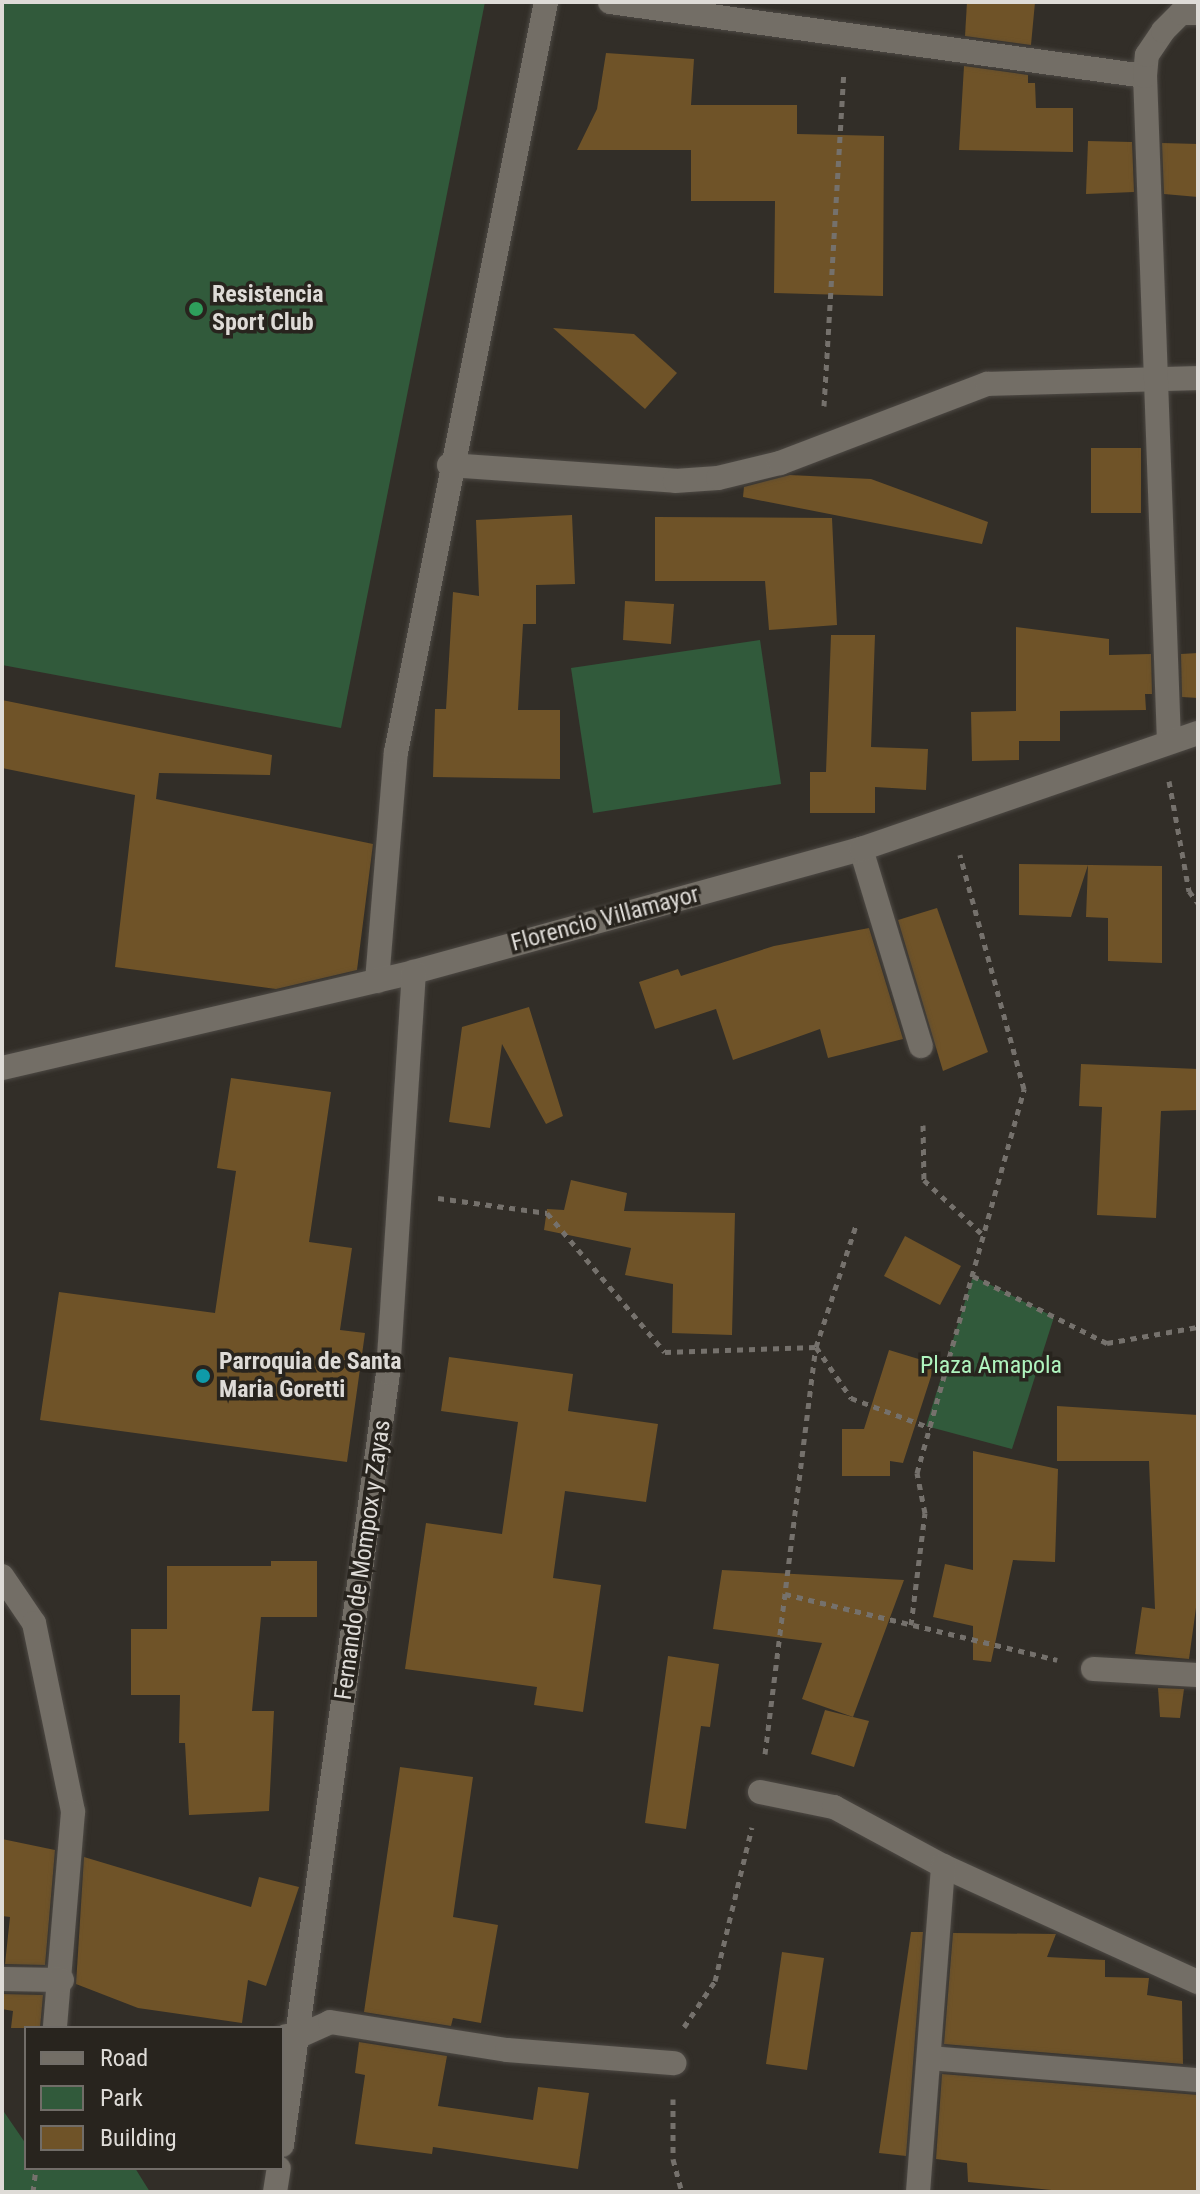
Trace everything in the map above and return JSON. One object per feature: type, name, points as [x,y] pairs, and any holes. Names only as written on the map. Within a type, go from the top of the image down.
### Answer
[{"type":"street","points":[[377,981],[396,752],[449,465],[546,2]]},
{"type":"street","points":[[610,2],[1145,76]]},
{"type":"street","points":[[1169,742],[1159,378],[1145,76],[1147,55],[1163,31],[1181,13],[1198,13]]},
{"type":"street","points":[[449,465],[675,481],[718,478],[822,447],[987,384],[1198,378]]},
{"type":"street","name":"Florencio Villamayor","points":[[2,1068],[414,972],[861,849],[1198,733]]},
{"type":"street","points":[[861,849],[921,1046]]},
{"type":"street","name":"Fernando de Mompox y Zayas","points":[[284,2118],[290,2036],[388,1373],[404,1193],[414,972]]},
{"type":"street","points":[[2,1576],[34,1623],[73,1812],[62,1980],[55,2026]]},
{"type":"street","points":[[1093,1669],[1198,1675]]},
{"type":"street","points":[[760,1792],[834,1807],[943,1866],[1198,1982]]},
{"type":"street","points":[[918,2192],[943,1866]]},
{"type":"street","points":[[2,1979],[62,1980]]},
{"type":"street","points":[[290,2036],[330,2022],[507,2050],[674,2063]]},
{"type":"street","points":[[929,2058],[1198,2080]]},
{"type":"street","points":[[275,2192],[279,2170]]},
{"type":"path","points":[[822,447],[846,35]]},
{"type":"path","points":[[1168,776],[1189,891],[1198,903]]},
{"type":"path","points":[[911,1625],[925,1513],[917,1473],[1024,1089],[950,818]]},
{"type":"path","points":[[923,1125],[924,1180],[984,1236]]},
{"type":"path","points":[[404,1193],[547,1213],[665,1352],[816,1347]]},
{"type":"path","points":[[715,1981],[760,1792],[816,1347],[856,1225]]},
{"type":"path","points":[[973,1276],[1107,1343],[1198,1327]]},
{"type":"path","points":[[816,1347],[851,1398],[931,1428]]},
{"type":"path","points":[[785,1594],[1093,1669]]},
{"type":"path","points":[[33,2192],[36,2170]]},
{"type":"green space","name":"Resistencia Sport Club","points":[[2,2],[485,2],[341,728],[2,665]]},
{"type":"green space","points":[[760,640],[781,784],[593,813],[571,668]]},
{"type":"green space","name":"Plaza Amapola","points":[[973,1276],[1054,1317],[1012,1449],[926,1426]]},
{"type":"green space","points":[[2,2109],[24,2141],[24,2170],[136,2170],[150,2192],[2,2192]]},
{"type":"building","points":[[967,2],[1035,2],[1031,45],[965,36]]},
{"type":"building","points":[[606,53],[694,59],[691,105],[797,105],[797,134],[884,136],[883,296],[774,293],[775,201],[691,201],[691,150],[577,150],[597,109]]},
{"type":"building","points":[[964,66],[1028,75],[1028,83],[1035,83],[1036,108],[1073,108],[1073,152],[959,150]]},
{"type":"building","points":[[1088,141],[1132,142],[1134,192],[1086,194]]},
{"type":"building","points":[[1162,143],[1198,144],[1198,197],[1164,194]]},
{"type":"building","points":[[553,328],[634,334],[677,373],[645,409]]},
{"type":"building","points":[[1091,448],[1141,448],[1141,513],[1091,513]]},
{"type":"building","points":[[790,475],[871,479],[988,522],[982,544],[743,497],[744,487]]},
{"type":"building","points":[[572,515],[575,584],[536,585],[536,624],[523,624],[518,710],[560,710],[560,779],[433,777],[435,709],[446,709],[453,592],[479,596],[476,520]]},
{"type":"building","points":[[655,517],[832,518],[837,625],[769,630],[765,581],[655,581]]},
{"type":"building","points":[[625,601],[674,604],[671,644],[623,640]]},
{"type":"building","points":[[1016,627],[1109,639],[1109,655],[1151,654],[1152,694],[1145,694],[1146,710],[1060,711],[1060,741],[1019,741],[1019,760],[972,761],[971,712],[1016,711]]},
{"type":"building","points":[[831,635],[875,635],[871,747],[928,749],[926,790],[875,787],[875,813],[810,813],[810,772],[826,772]]},
{"type":"building","points":[[1198,653],[1198,698],[1182,697],[1181,654]]},
{"type":"building","points":[[2,700],[272,755],[270,775],[159,773],[156,799],[373,844],[357,970],[276,989],[115,967],[135,795],[2,768]]},
{"type":"building","points":[[1019,864],[1162,866],[1162,963],[1108,961],[1108,918],[1086,917],[1088,865],[1071,917],[1019,915]]},
{"type":"building","points":[[937,908],[988,1052],[943,1071],[898,920]]},
{"type":"building","points":[[869,928],[903,1039],[828,1058],[820,1029],[733,1060],[716,1009],[655,1029],[639,982],[678,969],[681,976],[774,946]]},
{"type":"building","points":[[529,1007],[563,1116],[546,1124],[502,1044],[490,1128],[449,1122],[462,1027]]},
{"type":"building","points":[[1081,1064],[1198,1069],[1198,1110],[1161,1111],[1156,1218],[1097,1215],[1102,1107],[1079,1106]]},
{"type":"building","name":"Parroquia de Santa Maria Goretti","points":[[231,1078],[331,1092],[309,1242],[352,1248],[340,1330],[365,1333],[347,1462],[40,1420],[59,1292],[215,1313],[236,1171],[217,1168]]},
{"type":"building","points":[[571,1180],[627,1193],[624,1211],[735,1213],[732,1335],[672,1333],[673,1284],[625,1275],[631,1248],[544,1230],[547,1209],[564,1210]]},
{"type":"building","points":[[905,1236],[961,1266],[940,1305],[884,1276]]},
{"type":"building","points":[[889,1350],[935,1364],[903,1463],[890,1461],[890,1476],[842,1476],[842,1429],[864,1429]]},
{"type":"building","points":[[449,1357],[573,1374],[568,1411],[658,1424],[646,1502],[565,1491],[553,1578],[601,1585],[583,1712],[534,1705],[537,1687],[405,1669],[426,1523],[502,1534],[518,1422],[441,1411]]},
{"type":"building","points":[[1057,1406],[1198,1415],[1198,1593],[1189,1659],[1135,1654],[1142,1607],[1155,1609],[1149,1461],[1057,1461]]},
{"type":"building","points":[[973,1451],[1058,1469],[1055,1562],[1013,1560],[991,1662],[973,1660],[973,1626],[933,1617],[945,1564],[973,1570]]},
{"type":"building","points":[[271,1561],[317,1561],[317,1617],[261,1617],[252,1711],[274,1711],[269,1811],[189,1815],[185,1743],[179,1743],[180,1695],[131,1695],[131,1629],[167,1629],[167,1566],[271,1566]]},
{"type":"building","points":[[722,1570],[904,1580],[853,1717],[802,1699],[822,1643],[713,1629]]},
{"type":"building","points":[[668,1656],[719,1664],[710,1727],[701,1726],[686,1829],[645,1823]]},
{"type":"building","points":[[1158,1688],[1184,1689],[1180,1718],[1160,1717]]},
{"type":"building","points":[[825,1710],[869,1721],[854,1767],[811,1754]]},
{"type":"building","points":[[400,1767],[473,1777],[453,1917],[498,1925],[481,2023],[453,2018],[451,2026],[364,2012]]},
{"type":"building","points":[[2,1839],[55,1850],[45,1965],[5,1964],[10,1917],[2,1916]]},
{"type":"building","points":[[84,1857],[251,1907],[259,1877],[299,1887],[266,1986],[248,1980],[242,2023],[138,2008],[76,1984]]},
{"type":"building","points":[[911,1932],[923,1932],[906,2156],[879,2153]]},
{"type":"building","points":[[953,1933],[1056,1934],[1047,1957],[1105,1960],[1105,1977],[1149,1978],[1147,1995],[1182,2001],[1183,2064],[944,2044]]},
{"type":"building","points":[[782,1952],[824,1958],[807,2070],[766,2064]]},
{"type":"building","points":[[2,1994],[43,1995],[40,2026],[11,2028],[13,2011],[2,2009]]},
{"type":"building","points":[[359,2042],[447,2056],[438,2106],[533,2120],[538,2087],[589,2093],[578,2169],[433,2147],[432,2154],[355,2144],[365,2075],[355,2073]]},
{"type":"building","points":[[942,2074],[1198,2095],[1198,2192],[1072,2192],[968,2182],[967,2163],[936,2159]]},
{"type":"place","name":"Resistencia Sport Club","points":[[196,309]]},
{"type":"place","name":"Parroquia de Santa Maria Goretti","points":[[203,1376]]}]
